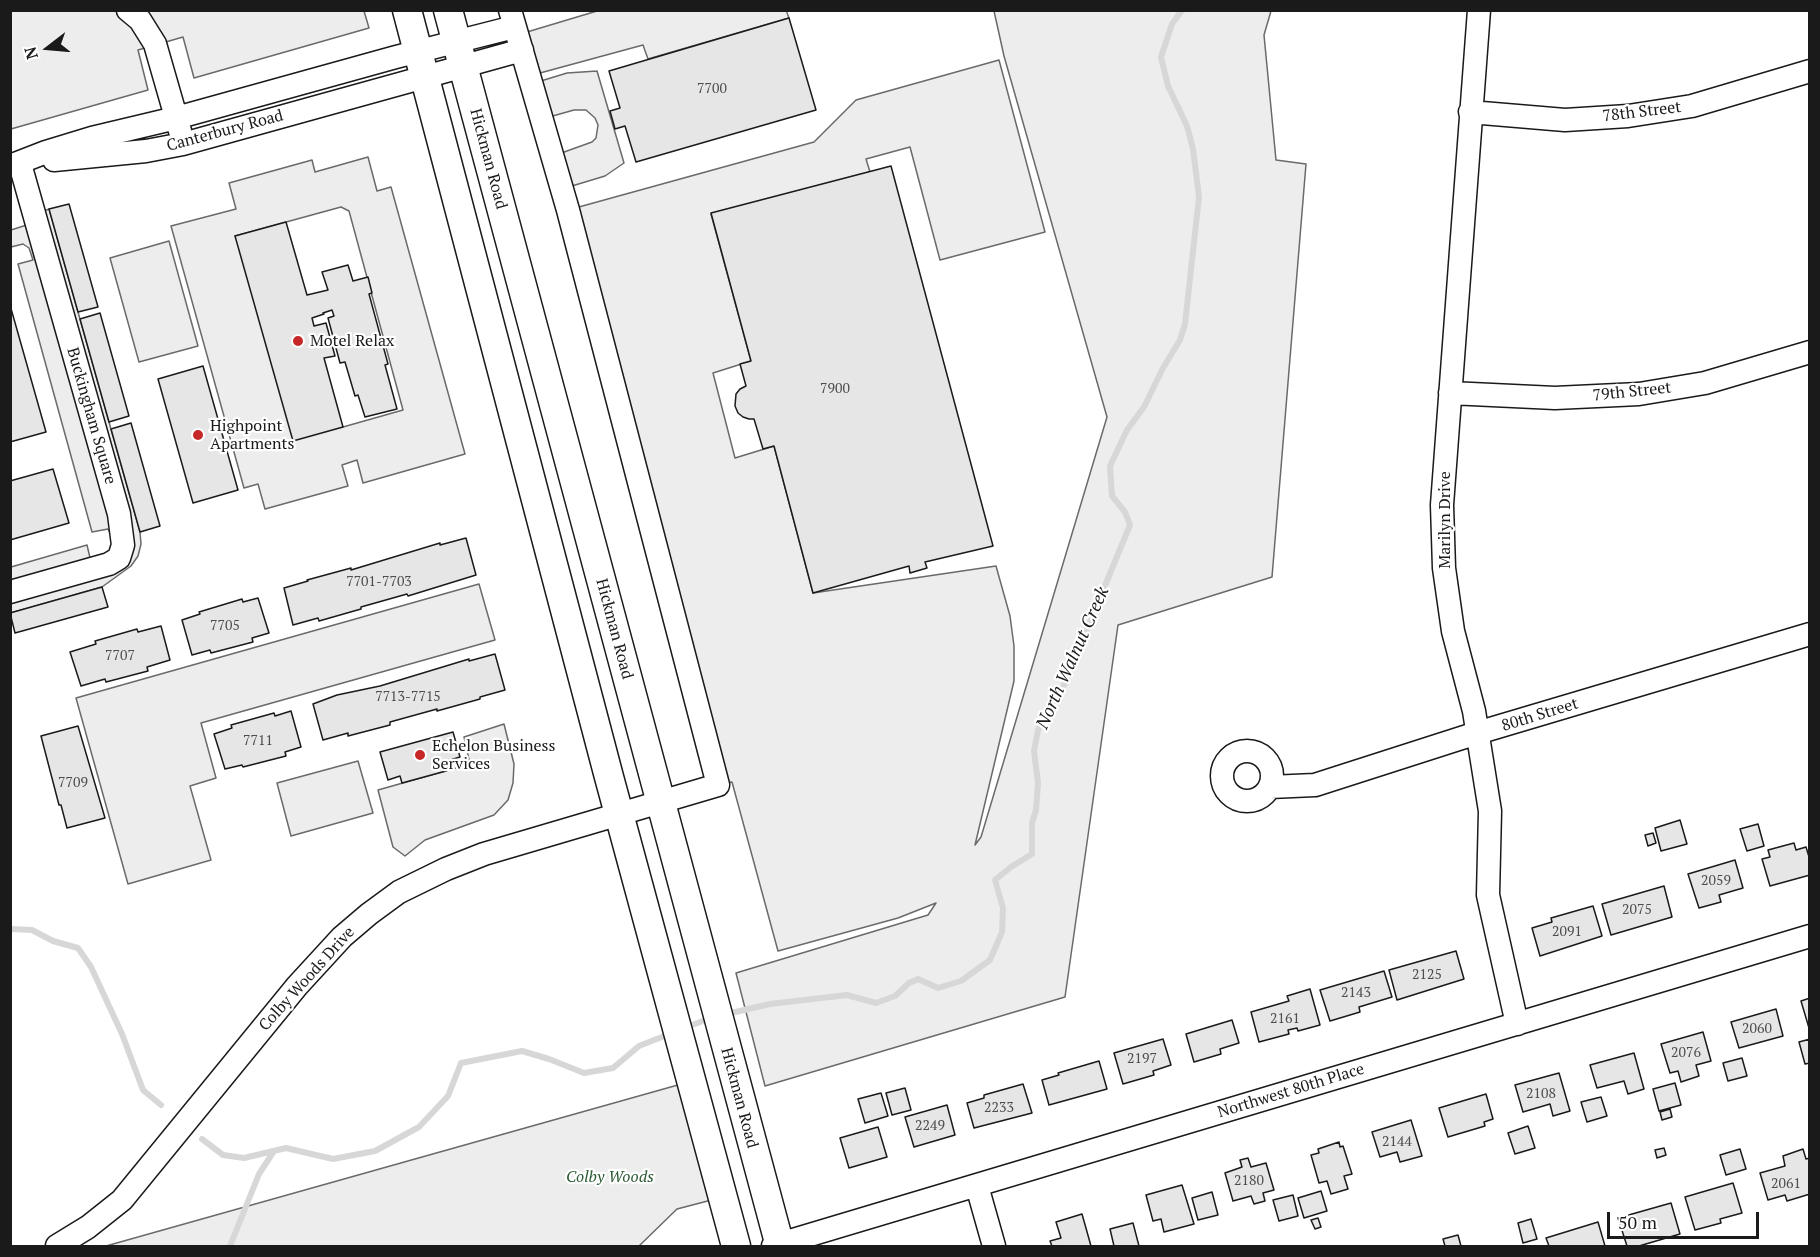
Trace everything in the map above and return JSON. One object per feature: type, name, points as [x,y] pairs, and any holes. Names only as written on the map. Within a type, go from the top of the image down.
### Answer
[{"type":"main road","points":[[407,10],[666,992],[736,1246]]},
{"type":"main road","name":"Hickman Road","points":[[448,10],[777,1246]]},
{"type":"street","points":[[128,10],[140,21],[155,44],[183,144]]},
{"type":"street","name":"Marilyn Drive","points":[[1479,10],[1442,504],[1444,568],[1453,632],[1474,711],[1490,811],[1488,895],[1517,1024]]},
{"type":"street","points":[[422,64],[460,54],[522,50],[512,19],[460,54]]},
{"type":"street","name":"Colby Woods Drive","points":[[57,1246],[88,1227],[122,1200],[297,986],[342,937],[399,892],[446,869],[484,854],[718,785],[568,210],[522,50]]},
{"type":"street","name":"Canterbury Road","points":[[15,165],[65,146],[176,118],[422,64]]},
{"type":"street","name":"Canterbury Road","points":[[15,165],[183,144],[422,64]]},
{"type":"street","name":"78th Street","points":[[1470,112],[1565,120],[1628,116],[1692,106],[1809,71]]},
{"type":"street","name":"Buckingham Square","points":[[10,592],[114,561],[121,554],[123,540],[119,514],[15,165]]},
{"type":"street","name":"79th Street","points":[[1450,393],[1555,398],[1639,394],[1705,383],[1809,352]]},
{"type":"street","name":"80th Street","points":[[1270,787],[1315,785],[1477,733],[1809,634]]},
{"type":"street","name":"Northwest 80th Place","points":[[777,1246],[1809,936]]},
{"type":"street","points":[[977,1186],[994,1246]]},
{"type":"shaded area","points":[[786,10],[789,18],[648,59],[643,45],[529,76],[517,35],[597,11]]},
{"type":"shaded area","points":[[11,11],[364,11],[369,28],[194,78],[183,37],[138,50],[148,90],[11,129]]},
{"type":"shaded area","points":[[994,11],[1271,11],[1264,35],[1276,160],[1306,164],[1272,577],[1118,625],[1065,997],[765,1086],[736,973],[928,915],[936,903],[898,918],[778,951],[732,782],[718,785],[568,210],[814,142],[856,100],[999,60],[1045,232],[940,260],[910,147],[866,159],[870,172],[711,214],[751,361],[713,373],[735,458],[774,446],[813,593],[996,566],[1010,616],[1014,646],[1014,681],[975,845],[981,837],[1107,417],[1004,56]]},
{"type":"shaded area","points":[[597,71],[624,163],[605,176],[562,189],[553,156],[592,142],[596,138],[598,125],[595,118],[586,110],[574,110],[542,119],[531,84],[567,73]]},
{"type":"shaded area","points":[[368,157],[377,191],[391,187],[465,454],[363,483],[357,460],[342,465],[348,486],[265,509],[258,484],[244,488],[171,226],[236,209],[229,183],[312,160],[315,172]],"holes":[[[341,207],[349,211],[403,410],[343,427],[235,236]]]},
{"type":"shaded area","points":[[49,209],[140,532],[141,544],[138,556],[131,566],[102,587],[11,613],[11,567],[87,545],[91,562],[102,560],[112,548],[112,537],[108,529],[92,532],[18,264],[33,260],[29,248],[23,244],[11,247],[11,230],[36,222],[34,215]]},
{"type":"shaded area","points":[[169,241],[198,346],[139,362],[110,258]]},
{"type":"shaded area","points":[[479,584],[495,640],[201,723],[216,778],[190,786],[211,860],[128,884],[76,698]]},
{"type":"shaded area","points":[[504,724],[514,764],[513,783],[508,800],[494,815],[425,840],[405,856],[393,847],[378,790],[470,764],[464,737]]},
{"type":"shaded area","points":[[358,761],[373,813],[291,836],[277,783]]},
{"type":"shaded area","name":"Colby Woods","points":[[692,1081],[723,1197],[677,1209],[639,1246],[106,1246]]},
{"type":"building","points":[[789,18],[816,110],[636,162],[625,126],[615,129],[610,111],[620,108],[609,71]]},
{"type":"building","points":[[891,166],[993,546],[925,562],[927,568],[910,573],[909,566],[813,593],[774,446],[763,449],[754,419],[743,417],[735,406],[736,394],[746,386],[740,364],[751,361],[711,213]]},
{"type":"building","points":[[69,204],[98,307],[78,312],[49,209]]},
{"type":"building","name":"Motel Relax","points":[[286,222],[307,295],[328,290],[322,272],[348,265],[353,281],[368,277],[372,293],[369,294],[388,364],[385,365],[397,409],[365,417],[358,395],[355,396],[345,362],[340,363],[328,318],[334,316],[332,310],[312,318],[314,326],[326,323],[335,356],[324,358],[343,427],[293,441],[235,236]]},
{"type":"building","points":[[10,305],[46,432],[10,442]]},
{"type":"building","points":[[100,313],[129,416],[109,422],[80,319]]},
{"type":"building","name":"Highpoint Apartments","points":[[203,366],[238,490],[193,503],[158,379]]},
{"type":"building","points":[[131,423],[160,526],[140,532],[111,429]]},
{"type":"building","points":[[53,469],[69,523],[10,540],[10,481]]},
{"type":"building","points":[[466,538],[476,575],[319,621],[318,618],[293,625],[284,588],[440,543],[440,545]]},
{"type":"building","points":[[102,587],[108,607],[15,633],[10,613]]},
{"type":"building","points":[[258,598],[269,633],[252,638],[253,642],[211,653],[210,650],[192,655],[182,620],[200,614],[199,612],[242,599],[243,602]]},
{"type":"building","points":[[161,626],[170,660],[147,667],[148,671],[81,686],[70,652],[96,644],[95,641],[137,629],[138,632]]},
{"type":"building","points":[[495,654],[505,690],[437,711],[437,709],[390,722],[390,725],[323,740],[313,704],[337,695],[380,686],[469,659],[469,661]]},
{"type":"building","points":[[291,711],[301,747],[285,752],[286,756],[225,769],[214,734],[232,728],[231,725],[274,713],[275,716]]},
{"type":"building","points":[[78,726],[105,818],[67,828],[41,736]]},
{"type":"building","name":"Echelon Business Services","points":[[453,732],[460,757],[444,762],[446,771],[402,783],[400,776],[388,780],[380,752]]},
{"type":"building","points":[[1680,820],[1687,844],[1661,851],[1655,828]]},
{"type":"building","points":[[1758,824],[1764,846],[1747,851],[1740,829]]},
{"type":"building","points":[[1653,833],[1656,843],[1648,846],[1645,835]]},
{"type":"building","points":[[1794,843],[1796,850],[1806,847],[1810,860],[1810,875],[1770,886],[1762,859],[1770,857],[1768,850]]},
{"type":"building","points":[[1735,860],[1743,888],[1719,895],[1721,902],[1699,908],[1688,874]]},
{"type":"building","points":[[1664,886],[1672,917],[1611,935],[1602,904]]},
{"type":"building","points":[[1593,906],[1602,936],[1540,956],[1532,928],[1552,922],[1551,918]]},
{"type":"building","points":[[1456,951],[1464,979],[1397,1000],[1389,970]]},
{"type":"building","points":[[1384,971],[1392,997],[1359,1007],[1360,1012],[1330,1021],[1320,990]]},
{"type":"building","points":[[1310,989],[1320,1025],[1298,1031],[1297,1028],[1288,1030],[1289,1034],[1259,1042],[1251,1012],[1289,1001],[1287,996]]},
{"type":"building","points":[[1810,998],[1810,1028],[1809,1028],[1801,1001]]},
{"type":"building","points":[[1776,1009],[1783,1036],[1739,1048],[1731,1022]]},
{"type":"building","points":[[1232,1020],[1239,1043],[1220,1049],[1221,1054],[1194,1062],[1186,1034]]},
{"type":"building","points":[[1703,1032],[1711,1061],[1696,1065],[1699,1076],[1681,1082],[1678,1071],[1670,1073],[1661,1044]]},
{"type":"building","points":[[1163,1039],[1171,1065],[1153,1071],[1154,1075],[1123,1084],[1114,1053]]},
{"type":"building","points":[[1810,1039],[1810,1063],[1805,1064],[1799,1042]]},
{"type":"building","points":[[1634,1053],[1644,1089],[1628,1094],[1624,1081],[1597,1088],[1590,1065]]},
{"type":"building","points":[[1742,1058],[1747,1076],[1728,1081],[1723,1063]]},
{"type":"building","points":[[1099,1061],[1107,1089],[1049,1105],[1042,1080]]},
{"type":"building","points":[[1559,1073],[1570,1111],[1553,1116],[1550,1104],[1523,1112],[1515,1085]]},
{"type":"building","points":[[1675,1083],[1681,1105],[1659,1111],[1653,1089]]},
{"type":"building","points":[[1023,1084],[1032,1113],[974,1128],[967,1103],[984,1098],[984,1095]]},
{"type":"building","points":[[905,1088],[911,1110],[892,1115],[886,1093]]},
{"type":"building","points":[[881,1093],[888,1116],[865,1123],[858,1099]]},
{"type":"building","points":[[1486,1094],[1493,1119],[1484,1122],[1485,1126],[1448,1137],[1439,1108]]},
{"type":"building","points":[[1601,1097],[1607,1116],[1587,1122],[1581,1102]]},
{"type":"building","points":[[947,1105],[955,1135],[914,1147],[905,1117]]},
{"type":"building","points":[[1670,1109],[1672,1117],[1662,1120],[1660,1112]]},
{"type":"building","points":[[1411,1120],[1422,1156],[1400,1162],[1397,1152],[1380,1157],[1372,1132]]},
{"type":"building","points":[[1528,1126],[1535,1148],[1515,1154],[1508,1133]]},
{"type":"building","points":[[878,1127],[887,1157],[849,1168],[840,1138]]},
{"type":"building","points":[[1339,1142],[1340,1147],[1343,1146],[1352,1174],[1344,1176],[1348,1189],[1331,1194],[1327,1181],[1319,1183],[1311,1155],[1319,1153],[1318,1149]]},
{"type":"building","points":[[1664,1148],[1666,1155],[1657,1158],[1655,1150]]},
{"type":"building","points":[[1740,1149],[1746,1169],[1726,1175],[1720,1155]]},
{"type":"building","points":[[1803,1149],[1806,1159],[1810,1158],[1810,1194],[1787,1201],[1785,1195],[1768,1200],[1760,1173],[1785,1166],[1783,1156]]},
{"type":"building","points":[[1248,1158],[1251,1167],[1266,1163],[1274,1190],[1263,1193],[1265,1201],[1254,1204],[1251,1196],[1233,1201],[1225,1173],[1242,1167],[1240,1160]]},
{"type":"building","points":[[1733,1183],[1742,1213],[1720,1219],[1721,1223],[1695,1230],[1685,1197]]},
{"type":"building","points":[[1182,1185],[1194,1224],[1164,1232],[1161,1219],[1153,1221],[1146,1195]]},
{"type":"building","points":[[1321,1191],[1327,1211],[1304,1218],[1298,1198]]},
{"type":"building","points":[[1212,1192],[1218,1215],[1198,1220],[1192,1198]]},
{"type":"building","points":[[1293,1195],[1298,1216],[1279,1221],[1273,1200]]},
{"type":"building","points":[[1671,1203],[1680,1234],[1639,1246],[1627,1246],[1618,1218]]},
{"type":"building","points":[[1082,1214],[1091,1246],[1052,1246],[1050,1241],[1061,1238],[1056,1222]]},
{"type":"building","points":[[1318,1218],[1321,1227],[1315,1229],[1311,1220]]},
{"type":"building","points":[[1531,1219],[1537,1239],[1523,1243],[1518,1223]]},
{"type":"building","points":[[1598,1222],[1605,1246],[1549,1246],[1546,1238]]},
{"type":"building","points":[[1133,1223],[1139,1246],[1114,1246],[1110,1229]]},
{"type":"building","points":[[1458,1235],[1461,1246],[1445,1246],[1443,1239]]},
{"type":"waterway","name":"North Walnut Creek","points":[[727,1014],[770,1004],[847,995],[876,1003],[895,996],[909,983],[918,979],[938,988],[961,981],[990,960],[1002,932],[1003,908],[995,880],[1032,854],[1032,823],[1036,810],[1038,783],[1034,751],[1038,730],[1064,685],[1130,525],[1125,512],[1112,496],[1110,466],[1127,430],[1144,407],[1180,340],[1185,324],[1199,197],[1193,149],[1187,126],[1168,86],[1161,57],[1172,24],[1182,10]]},
{"type":"waterway","points":[[10,929],[32,930],[53,941],[78,948],[91,967],[122,1034],[143,1090],[161,1105]]},
{"type":"waterway","name":"North Walnut Creek","points":[[684,1028],[711,1018]]},
{"type":"waterway","name":"North Walnut Creek","points":[[202,1139],[223,1155],[244,1158],[286,1148],[333,1159],[375,1151],[419,1127],[448,1096],[461,1063],[522,1051],[584,1073],[613,1068],[639,1046],[672,1033]]},
{"type":"waterway","name":"North Walnut Creek","points":[[230,1246],[259,1174],[274,1151]]},
{"type":"place","name":"Motel Relax","points":[[298,341]]},
{"type":"place","name":"Highpoint Apartments","points":[[198,435]]},
{"type":"place","name":"Echelon Business Services","points":[[420,755]]}]
